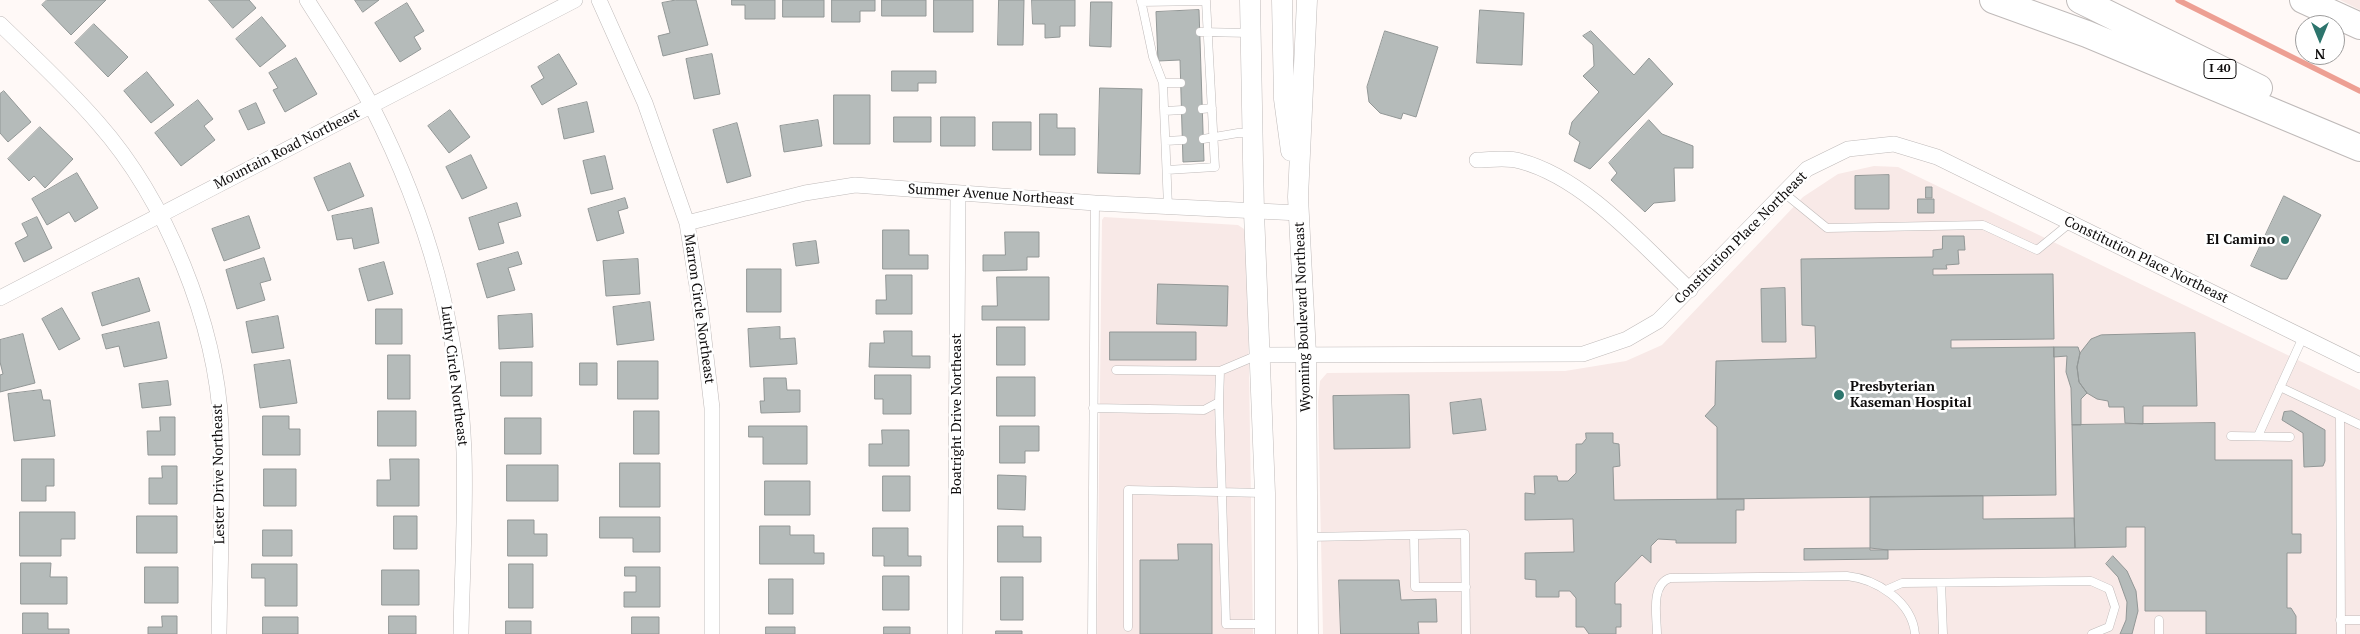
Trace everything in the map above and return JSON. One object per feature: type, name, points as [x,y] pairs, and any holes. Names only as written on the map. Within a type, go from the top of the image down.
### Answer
[{"type":"highway","points":[[1993,0],[2087,34],[2360,148]]},
{"type":"highway","name":"I 40","points":[[2080,0],[2360,138]]},
{"type":"highway","points":[[2303,0],[2360,26]]},
{"type":"main road","points":[[1250,0],[1254,212],[1265,493],[1265,629]]},
{"type":"main road","points":[[1282,0],[1284,99],[1299,205]]},
{"type":"main road","name":"Wyoming Boulevard Northeast","points":[[1306,0],[1299,205],[1306,354],[1308,634]]},
{"type":"street","name":"Luthy Circle Northeast","points":[[307,0],[372,106],[422,221],[442,284],[453,339],[464,453],[461,634]]},
{"type":"street","name":"Mountain Road Northeast","points":[[0,298],[575,0]]},
{"type":"street","name":"Marron Circle Northeast","points":[[599,0],[645,103],[687,223],[700,305],[712,408],[712,634]]},
{"type":"street","name":"Lester Drive Northeast","points":[[0,24],[99,123],[131,166],[180,256],[206,336],[215,378],[220,426],[219,634]]},
{"type":"street","name":"Constitution Place Northeast","points":[[1260,355],[1583,354],[1634,335],[1658,321],[1807,169],[1848,150],[1894,144],[1937,157],[2360,366]]},
{"type":"street","points":[[1477,160],[1518,160],[1548,172],[1594,199],[1690,290]]},
{"type":"street","name":"Summer Avenue Northeast","points":[[687,223],[805,192],[855,185],[958,194],[1254,212],[1299,205]]},
{"type":"street","name":"Boatright Drive Northeast","points":[[955,634],[958,194]]},
{"type":"lane","points":[[1167,170],[1215,167],[1210,57],[1204,32],[1206,1],[1141,1],[1147,31],[1163,83],[1168,207]]},
{"type":"lane","points":[[1147,31],[1157,31]]},
{"type":"lane","points":[[1204,32],[1250,33]]},
{"type":"lane","points":[[1200,57],[1210,57]]},
{"type":"lane","points":[[1163,83],[1181,83]]},
{"type":"lane","points":[[1201,83],[1211,83]]},
{"type":"lane","points":[[1202,109],[1212,108]]},
{"type":"lane","points":[[1165,111],[1182,110]]},
{"type":"lane","points":[[1203,139],[1238,133],[1253,133]]},
{"type":"lane","points":[[1166,141],[1183,140]]},
{"type":"lane","points":[[1784,193],[1827,228],[1983,225],[2037,250],[2070,223]]},
{"type":"lane","points":[[1092,634],[1095,203]]},
{"type":"lane","points":[[2258,436],[2303,337]]},
{"type":"lane","points":[[1116,370],[1220,371],[1260,355]]},
{"type":"lane","points":[[1220,371],[1219,402],[1226,624],[1265,629]]},
{"type":"lane","points":[[2280,387],[2360,425]]},
{"type":"lane","points":[[1093,408],[1204,410],[1219,402]]},
{"type":"lane","points":[[2340,416],[2341,634]]},
{"type":"lane","points":[[2231,436],[2290,437]]},
{"type":"lane","points":[[1128,627],[1128,490],[1265,493]]},
{"type":"lane","points":[[1307,537],[1465,534],[1466,634]]},
{"type":"lane","points":[[1414,535],[1415,587],[1466,586]]},
{"type":"lane","points":[[1657,634],[1656,595],[1662,583],[1670,578],[1847,576],[1873,582],[1886,590],[1908,614],[1915,634]]},
{"type":"lane","points":[[1886,590],[1902,583],[2091,581],[2109,589],[2115,607],[2109,626],[2092,634]]},
{"type":"lane","points":[[1941,583],[1943,634]]},
{"type":"lane","points":[[2159,620],[2159,634]]},
{"type":"lane","points":[[2340,620],[2360,620]]},
{"type":"shaded area","points":[[2340,0],[2360,0],[2360,10]]},
{"type":"shaded area","name":"Presbyterian Kaseman Hospital","points":[[1874,166],[1898,167],[2360,390],[2360,634],[1323,634],[1318,401],[1320,381],[1327,373],[1565,371],[1626,361],[1662,345],[1803,197],[1838,174]]},
{"type":"shaded area","points":[[1104,217],[1238,225],[1244,229],[1247,238],[1253,634],[1097,634],[1102,220]]},
{"type":"building","points":[[47,0],[106,0],[71,35],[42,5]]},
{"type":"building","points":[[209,0],[249,0],[256,8],[233,28]]},
{"type":"building","points":[[355,0],[379,0],[363,12]]},
{"type":"building","points":[[676,0],[696,0],[708,45],[663,56],[658,36],[670,33],[662,3]]},
{"type":"building","points":[[732,0],[775,0],[775,19],[745,19],[745,5],[732,5]]},
{"type":"building","points":[[783,0],[824,0],[824,17],[783,17]]},
{"type":"building","points":[[832,0],[875,0],[875,11],[860,11],[860,22],[832,22]]},
{"type":"building","points":[[882,0],[926,0],[926,16],[882,16]]},
{"type":"building","points":[[934,0],[973,0],[973,32],[934,32]]},
{"type":"building","points":[[999,0],[1024,0],[1023,45],[998,45]]},
{"type":"building","points":[[1032,0],[1075,0],[1075,26],[1060,26],[1060,37],[1045,38],[1045,24],[1033,24]]},
{"type":"building","points":[[1091,2],[1112,2],[1111,47],[1090,46]]},
{"type":"building","points":[[407,3],[424,31],[414,37],[421,49],[400,62],[375,23]]},
{"type":"building","points":[[1199,10],[1204,161],[1183,162],[1180,60],[1158,61],[1156,12]]},
{"type":"building","points":[[1480,10],[1524,13],[1522,65],[1477,63]]},
{"type":"building","points":[[262,17],[286,46],[260,67],[236,39]]},
{"type":"building","points":[[94,24],[128,57],[108,77],[75,43]]},
{"type":"building","points":[[1385,31],[1438,47],[1416,117],[1403,113],[1401,119],[1380,113],[1369,102],[1367,87]]},
{"type":"building","points":[[1591,31],[1634,75],[1649,58],[1673,84],[1590,169],[1574,161],[1580,142],[1569,134],[1572,122],[1599,92],[1583,76],[1594,66],[1593,45],[1583,36]]},
{"type":"building","points":[[559,54],[577,84],[542,105],[531,86],[544,78],[538,67]]},
{"type":"building","points":[[712,54],[720,94],[694,99],[686,59]]},
{"type":"building","points":[[296,58],[317,94],[285,112],[273,90],[278,88],[269,73]]},
{"type":"building","points":[[892,71],[936,71],[936,83],[918,83],[918,91],[892,91]]},
{"type":"building","points":[[147,72],[174,105],[151,123],[124,91]]},
{"type":"building","points":[[1100,88],[1142,89],[1140,174],[1098,173]]},
{"type":"building","points":[[4,91],[31,122],[8,142],[0,133],[0,94]]},
{"type":"building","points":[[834,95],[870,95],[870,144],[834,144]]},
{"type":"building","points":[[198,100],[213,119],[204,126],[215,140],[181,166],[155,133]]},
{"type":"building","points":[[587,102],[594,132],[564,139],[558,109]]},
{"type":"building","points":[[256,103],[265,123],[248,130],[239,111]]},
{"type":"building","points":[[450,110],[470,137],[449,153],[428,126]]},
{"type":"building","points":[[1040,114],[1057,114],[1057,128],[1075,128],[1075,155],[1040,155]]},
{"type":"building","points":[[894,117],[931,117],[931,142],[894,142]]},
{"type":"building","points":[[941,117],[975,117],[975,146],[941,146]]},
{"type":"building","points":[[818,120],[822,146],[784,152],[780,126]]},
{"type":"building","points":[[1649,120],[1662,134],[1693,146],[1693,168],[1674,168],[1675,201],[1654,203],[1645,212],[1611,180],[1617,173],[1609,163]]},
{"type":"building","points":[[993,122],[1031,122],[1031,150],[993,150]]},
{"type":"building","points":[[737,123],[751,176],[727,183],[713,130]]},
{"type":"building","points":[[40,127],[73,159],[45,188],[34,176],[29,181],[8,159]]},
{"type":"building","points":[[471,155],[487,188],[462,199],[446,167]]},
{"type":"building","points":[[605,156],[613,189],[591,194],[583,161]]},
{"type":"building","points":[[350,163],[364,196],[328,211],[314,178]]},
{"type":"building","points":[[77,173],[98,208],[75,222],[69,212],[47,225],[32,199]]},
{"type":"building","points":[[1889,175],[1889,209],[1855,209],[1855,176]]},
{"type":"building","points":[[1926,187],[1932,187],[1932,198],[1926,198]]},
{"type":"building","name":"El Camino","points":[[2284,196],[2321,215],[2287,279],[2281,279],[2251,266]]},
{"type":"building","points":[[625,198],[628,208],[618,211],[624,233],[597,241],[588,209]]},
{"type":"building","points":[[1918,199],[1934,199],[1934,213],[1918,213]]},
{"type":"building","points":[[517,203],[521,216],[498,223],[504,243],[479,250],[469,218]]},
{"type":"building","points":[[372,208],[379,243],[354,249],[352,238],[337,240],[332,216]]},
{"type":"building","points":[[249,216],[260,248],[224,261],[212,229]]},
{"type":"building","points":[[37,217],[52,248],[24,262],[15,243],[28,236],[22,224]]},
{"type":"building","points":[[883,230],[909,230],[909,255],[928,255],[928,269],[883,269]]},
{"type":"building","points":[[1005,232],[1039,232],[1039,257],[1027,257],[1027,270],[983,271],[983,255],[1005,255]]},
{"type":"building","points":[[1943,236],[1964,236],[1965,250],[1958,250],[1959,264],[1946,265],[1947,269],[1933,269],[1933,275],[2053,274],[2054,339],[1951,340],[1951,348],[2054,347],[2056,495],[1717,499],[1717,427],[1705,416],[1715,405],[1716,361],[1816,358],[1815,326],[1802,325],[1801,259],[1933,257],[1933,250],[1942,249]]},
{"type":"building","points":[[816,241],[819,263],[796,266],[793,244]]},
{"type":"building","points":[[518,252],[522,264],[508,268],[515,290],[487,298],[477,264]]},
{"type":"building","points":[[264,258],[271,280],[260,283],[265,300],[237,309],[226,270]]},
{"type":"building","points":[[638,259],[640,294],[606,296],[603,261]]},
{"type":"building","points":[[384,262],[393,294],[368,301],[359,269]]},
{"type":"building","points":[[747,269],[781,269],[781,312],[747,312]]},
{"type":"building","points":[[886,275],[912,275],[912,314],[876,314],[876,300],[886,300]]},
{"type":"building","points":[[997,277],[1049,277],[1049,320],[982,320],[982,306],[997,306]]},
{"type":"building","points":[[139,278],[150,311],[102,326],[92,293]]},
{"type":"building","points":[[1158,284],[1228,286],[1227,326],[1157,324]]},
{"type":"building","points":[[1785,288],[1786,342],[1762,342],[1761,289]]},
{"type":"building","points":[[650,302],[654,340],[617,345],[613,307]]},
{"type":"building","points":[[62,308],[80,339],[59,350],[42,319]]},
{"type":"building","points":[[376,309],[402,309],[402,344],[376,344]]},
{"type":"building","points":[[532,314],[533,347],[499,349],[498,316]]},
{"type":"building","points":[[278,316],[284,348],[252,353],[246,322]]},
{"type":"building","points":[[159,322],[167,358],[124,367],[119,346],[106,349],[102,335]]},
{"type":"building","points":[[780,327],[780,339],[795,338],[797,364],[750,367],[748,329]]},
{"type":"building","points":[[997,327],[1025,327],[1025,365],[997,365]]},
{"type":"building","points":[[884,331],[912,331],[912,356],[930,356],[930,368],[869,367],[870,343],[884,343]]},
{"type":"building","points":[[1110,332],[1196,332],[1196,360],[1110,360]]},
{"type":"building","points":[[2195,333],[2197,406],[2143,406],[2143,424],[2125,423],[2124,407],[2109,407],[2108,401],[2097,399],[2087,393],[2079,382],[2077,367],[2080,353],[2091,339],[2101,335]]},
{"type":"building","points":[[23,334],[35,383],[0,392],[0,375],[3,374],[0,362],[0,340]]},
{"type":"building","points":[[2054,347],[2078,347],[2080,353],[2077,367],[2079,382],[2087,393],[2081,399],[2081,425],[2072,425],[2071,388],[2066,372],[2067,356],[2054,357]]},
{"type":"building","points":[[388,355],[410,355],[410,399],[388,399]]},
{"type":"building","points":[[290,360],[297,403],[260,408],[254,365]]},
{"type":"building","points":[[618,361],[658,361],[658,399],[618,399]]},
{"type":"building","points":[[501,362],[532,362],[532,396],[501,396]]},
{"type":"building","points":[[580,363],[597,363],[597,385],[580,385]]},
{"type":"building","points":[[875,375],[911,375],[911,414],[883,414],[883,399],[875,399]]},
{"type":"building","points":[[997,377],[1035,377],[1035,416],[997,416]]},
{"type":"building","points":[[764,378],[786,378],[787,390],[800,390],[800,412],[761,413],[760,401],[764,401]]},
{"type":"building","points":[[168,381],[171,405],[142,408],[139,384]]},
{"type":"building","points":[[41,390],[43,400],[50,400],[55,436],[14,441],[8,394]]},
{"type":"building","points":[[1409,395],[1410,448],[1334,449],[1333,396]]},
{"type":"building","points":[[1481,399],[1486,430],[1453,434],[1450,403]]},
{"type":"building","points":[[378,411],[416,411],[416,446],[378,446]]},
{"type":"building","points":[[634,411],[659,411],[659,454],[634,454]]},
{"type":"building","points":[[2292,411],[2325,430],[2325,461],[2323,466],[2304,467],[2303,433],[2282,420],[2284,412]]},
{"type":"building","points":[[263,416],[289,416],[289,429],[300,429],[300,455],[263,455]]},
{"type":"building","points":[[160,417],[175,417],[175,455],[148,455],[147,431],[160,431]]},
{"type":"building","points":[[505,418],[541,418],[541,454],[505,454]]},
{"type":"building","points":[[2215,423],[2215,460],[2292,460],[2292,534],[2301,534],[2301,553],[2287,553],[2287,608],[2291,608],[2296,616],[2296,634],[2206,634],[2206,611],[2145,611],[2145,527],[2126,527],[2126,547],[2075,548],[2072,425]]},
{"type":"building","points":[[749,426],[807,426],[807,464],[763,464],[763,437],[749,437]]},
{"type":"building","points":[[1000,426],[1039,426],[1039,451],[1025,451],[1025,463],[1000,463]]},
{"type":"building","points":[[882,430],[909,430],[909,466],[869,466],[869,444],[882,444]]},
{"type":"building","points":[[1586,433],[1613,433],[1613,443],[1619,444],[1620,466],[1613,467],[1614,500],[1744,499],[1744,510],[1736,510],[1736,543],[1676,543],[1676,540],[1658,539],[1651,546],[1651,563],[1642,555],[1615,583],[1615,604],[1621,604],[1621,627],[1616,627],[1616,634],[1589,634],[1584,627],[1576,627],[1576,598],[1570,591],[1559,591],[1559,597],[1536,597],[1536,580],[1525,579],[1525,553],[1574,552],[1573,519],[1525,520],[1525,493],[1535,494],[1534,476],[1557,476],[1558,481],[1568,481],[1576,473],[1576,444],[1582,444],[1586,439]]},
{"type":"building","points":[[22,459],[54,459],[54,486],[46,486],[46,501],[22,501]]},
{"type":"building","points":[[390,459],[419,459],[419,506],[377,506],[377,480],[390,480]]},
{"type":"building","points":[[620,463],[660,463],[660,507],[620,507]]},
{"type":"building","points":[[507,465],[558,465],[558,501],[507,501]]},
{"type":"building","points":[[162,466],[177,466],[177,504],[149,504],[149,478],[162,478]]},
{"type":"building","points":[[264,469],[296,469],[296,506],[264,506]]},
{"type":"building","points":[[998,475],[1026,476],[1025,510],[998,509]]},
{"type":"building","points":[[883,476],[910,476],[910,511],[883,511]]},
{"type":"building","points":[[765,481],[810,481],[810,515],[765,515]]},
{"type":"building","points":[[1983,496],[1983,519],[2074,518],[2075,548],[1870,550],[1870,497]]},
{"type":"building","points":[[20,512],[75,512],[75,539],[61,539],[61,556],[20,556]]},
{"type":"building","points":[[137,516],[177,516],[177,553],[137,553]]},
{"type":"building","points":[[394,516],[417,516],[417,549],[394,549]]},
{"type":"building","points":[[600,517],[660,517],[660,552],[633,552],[633,538],[600,538]]},
{"type":"building","points":[[508,520],[534,520],[534,534],[547,534],[547,556],[508,556]]},
{"type":"building","points":[[760,526],[790,526],[790,535],[814,535],[814,553],[824,553],[824,564],[760,564]]},
{"type":"building","points":[[998,526],[1023,526],[1023,537],[1041,537],[1041,562],[998,562]]},
{"type":"building","points":[[873,528],[908,528],[908,556],[921,556],[921,566],[884,566],[884,556],[873,556]]},
{"type":"building","points":[[263,530],[292,530],[292,556],[263,556]]},
{"type":"building","points":[[1178,544],[1212,544],[1212,634],[1140,634],[1140,560],[1178,560]]},
{"type":"building","points":[[1870,548],[1888,550],[1888,559],[1804,560],[1804,549]]},
{"type":"building","points":[[2113,556],[2127,571],[2136,591],[2138,611],[2132,634],[2120,634],[2126,620],[2127,602],[2118,577],[2106,564]]},
{"type":"building","points":[[21,563],[51,563],[50,577],[67,577],[67,604],[21,604]]},
{"type":"building","points":[[252,564],[297,564],[297,606],[265,606],[265,578],[252,578]]},
{"type":"building","points":[[509,564],[533,564],[533,608],[509,608]]},
{"type":"building","points":[[145,567],[178,567],[178,603],[145,603]]},
{"type":"building","points":[[625,567],[660,567],[660,607],[624,607],[624,592],[636,592],[636,576],[625,576]]},
{"type":"building","points":[[382,570],[419,570],[419,605],[382,605]]},
{"type":"building","points":[[883,576],[909,576],[909,610],[883,610]]},
{"type":"building","points":[[1001,577],[1023,577],[1023,620],[1001,620]]},
{"type":"building","points":[[769,579],[793,579],[793,614],[769,614]]},
{"type":"building","points":[[1339,580],[1399,580],[1401,600],[1436,599],[1437,622],[1418,622],[1419,634],[1341,634]]},
{"type":"building","points":[[23,613],[48,613],[48,629],[69,629],[69,634],[23,634]]},
{"type":"building","points":[[162,616],[177,616],[177,634],[148,634],[148,627],[162,627]]},
{"type":"building","points":[[389,616],[416,616],[416,634],[389,634]]},
{"type":"building","points":[[263,617],[298,617],[298,634],[263,634]]},
{"type":"building","points":[[632,617],[659,617],[659,634],[632,634]]},
{"type":"building","points":[[506,621],[531,621],[531,634],[506,634]]},
{"type":"building","points":[[766,627],[795,627],[795,634],[766,634]]},
{"type":"building","points":[[884,627],[910,627],[910,634],[884,634]]},
{"type":"building","points":[[996,631],[1022,631],[1022,634],[996,634]]},
{"type":"waterway","points":[[2178,0],[2360,91]]},
{"type":"place","name":"El Camino","points":[[2285,240]]},
{"type":"place","name":"Presbyterian Kaseman Hospital","points":[[1839,395]]}]
